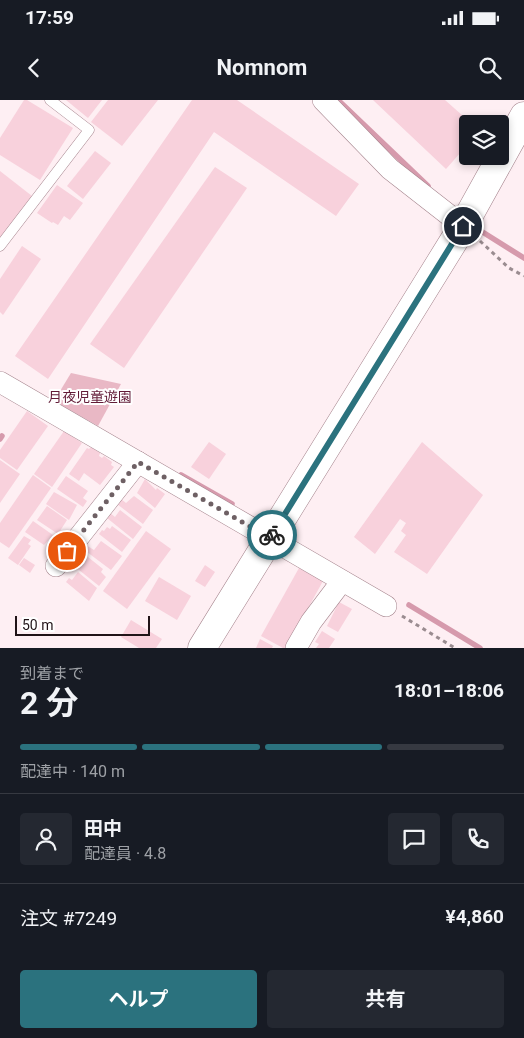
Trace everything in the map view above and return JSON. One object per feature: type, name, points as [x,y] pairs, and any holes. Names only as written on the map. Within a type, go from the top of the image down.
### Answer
[{"type":"street","points":[[323,100],[390,169],[463,226]]},
{"type":"street","points":[[202,648],[463,226],[524,116]]},
{"type":"street","points":[[0,382],[386,606]]},
{"type":"street","points":[[56,566],[138,462]]},
{"type":"street","points":[[296,648],[311,622],[342,581]]},
{"type":"lane","points":[[0,246],[89,130],[50,100]]},
{"type":"path","points":[[463,226],[509,268],[524,276]]},
{"type":"path","points":[[386,606],[454,648]]},
{"type":"green space","name":"月夜児童遊園","points":[[71,373],[121,384],[98,426],[54,401]]},
{"type":"building","points":[[24,100],[73,128],[40,180],[0,155],[0,138]]},
{"type":"building","points":[[66,100],[102,100],[88,118]]},
{"type":"building","points":[[108,100],[158,100],[122,146],[91,122]]},
{"type":"building","points":[[192,100],[237,100],[359,184],[336,216],[214,132],[48,379],[15,356]]},
{"type":"building","points":[[373,100],[445,100],[462,115],[459,115],[459,154],[446,169]]},
{"type":"building","points":[[95,151],[111,163],[83,199],[67,186]]},
{"type":"building","points":[[215,167],[247,188],[124,368],[90,344]]},
{"type":"building","points":[[0,171],[32,196],[0,238]]},
{"type":"building","points":[[57,185],[83,203],[70,220],[64,216],[58,225],[37,213]]},
{"type":"building","points":[[22,246],[41,259],[3,315],[0,312],[0,279]]},
{"type":"building","points":[[27,411],[48,426],[17,470],[0,458],[0,450]]},
{"type":"building","points":[[64,431],[82,443],[52,487],[34,474]]},
{"type":"building","points":[[209,442],[226,454],[209,479],[191,467]]},
{"type":"building","points":[[422,442],[483,495],[427,574],[394,552],[406,535],[401,531],[406,523],[400,519],[375,554],[354,537]]},
{"type":"building","points":[[91,447],[100,453],[99,456],[102,458],[104,456],[112,462],[111,465],[114,467],[100,485],[84,473],[79,481],[69,474],[87,448]]},
{"type":"building","points":[[0,460],[20,474],[0,503]]},
{"type":"building","points":[[33,475],[51,488],[9,548],[0,542],[0,523]]},
{"type":"building","points":[[66,476],[88,491],[83,498],[87,501],[83,507],[57,489]]},
{"type":"building","points":[[145,479],[156,490],[157,488],[165,494],[155,508],[137,493]]},
{"type":"building","points":[[54,492],[77,505],[69,520],[46,504]]},
{"type":"building","points":[[134,496],[153,510],[143,524],[117,504],[121,499],[126,503]]},
{"type":"building","points":[[47,506],[67,520],[60,531],[63,533],[61,536],[37,520]]},
{"type":"building","points":[[120,510],[142,527],[133,539],[107,518],[110,513],[115,517]]},
{"type":"building","points":[[33,521],[53,535],[44,545],[25,532]]},
{"type":"building","points":[[112,526],[131,540],[122,552],[99,534],[102,530],[104,531],[107,527],[110,529]]},
{"type":"building","points":[[146,531],[171,549],[127,609],[103,591]]},
{"type":"building","points":[[24,536],[31,540],[28,544],[31,546],[18,565],[8,558]]},
{"type":"building","points":[[101,541],[122,556],[111,570],[83,549],[86,545],[94,550]]},
{"type":"building","points":[[88,557],[103,569],[101,572],[106,577],[99,586],[74,566],[78,562],[81,565]]},
{"type":"building","points":[[24,558],[35,565],[30,573],[19,565]]},
{"type":"building","points":[[205,565],[215,572],[205,587],[195,581]]},
{"type":"building","points":[[299,568],[323,581],[286,648],[283,648],[261,636]]},
{"type":"building","points":[[78,572],[97,588],[89,601],[66,582],[69,578],[72,580]]},
{"type":"building","points":[[159,577],[191,596],[177,620],[145,601]]},
{"type":"building","points":[[339,602],[352,609],[338,632],[327,626]]},
{"type":"building","points":[[131,620],[162,639],[156,648],[139,648],[121,637]]},
{"type":"building","points":[[322,631],[335,639],[329,648],[316,648],[319,644],[315,642]]},
{"type":"building","points":[[260,639],[273,646],[272,648],[256,648]]},
{"type":"waterway","points":[[338,100],[428,186]]},
{"type":"waterway","points":[[473,226],[524,258]]},
{"type":"waterway","points":[[181,475],[232,504]]},
{"type":"waterway","points":[[409,605],[480,648]]},
{"type":"way so far","points":[[67,551],[138,462],[270,538],[272,535]]},
{"type":"route","points":[[272,535],[463,226]]}]
